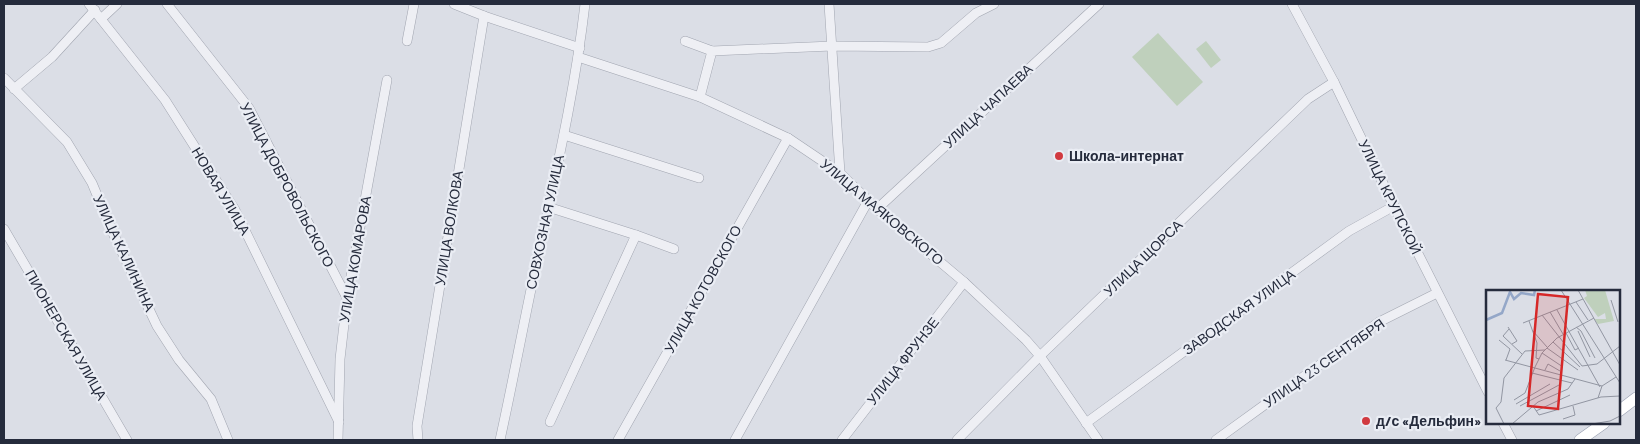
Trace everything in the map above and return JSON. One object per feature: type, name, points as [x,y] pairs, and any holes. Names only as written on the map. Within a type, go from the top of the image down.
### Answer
[{"type":"main road","points":[[1620,410],[1636,398]]},
{"type":"main road","points":[[1580,440],[1603,424]]},
{"type":"street","points":[[101,19],[117,4]]},
{"type":"street","name":"УЛИЦА ДОБРОВОЛЬСКОГО","points":[[167,4],[249,108],[347,298]]},
{"type":"street","points":[[407,41],[414,4]]},
{"type":"street","name":"УЛИЦА МАЯКОВСКОГО","points":[[454,4],[579,53],[700,97],[788,138],[840,173],[868,201],[964,282],[1026,340],[1040,356],[1098,440]]},
{"type":"street","name":"СОВХОЗНАЯ УЛИЦА","points":[[500,440],[520,337],[564,135],[579,53],[585,4]]},
{"type":"street","points":[[829,4],[840,173]]},
{"type":"street","points":[[685,41],[712,51],[832,46],[928,47],[941,43],[976,13],[994,4]]},
{"type":"street","name":"УЛИЦА ЧАПАЕВА","points":[[877,209],[1099,4]]},
{"type":"street","name":"УЛИЦА КРУПСКОЙ","points":[[1292,4],[1334,82],[1437,293],[1486,388]]},
{"type":"street","points":[[14,89],[52,57],[92,7]]},
{"type":"street","name":"НОВАЯ УЛИЦА","points":[[92,7],[165,100],[235,210],[339,422]]},
{"type":"street","name":"УЛИЦА ВОЛКОВА","points":[[418,440],[416,426],[484,16]]},
{"type":"street","points":[[700,97],[712,51]]},
{"type":"street","name":"УЛИЦА КАЛИНИНА","points":[[4,78],[66,142],[87,175],[157,326],[179,360],[211,399],[228,440]]},
{"type":"street","name":"УЛИЦА КОМАРОВА","points":[[338,440],[340,358],[347,298],[388,80]]},
{"type":"street","name":"УЛИЦА ЩОРСА","points":[[957,440],[1040,356],[1308,99],[1334,82]]},
{"type":"street","points":[[564,135],[699,178]]},
{"type":"street","name":"УЛИЦА КОТОВСКОГО","points":[[618,440],[788,138]]},
{"type":"street","points":[[735,440],[868,201]]},
{"type":"street","name":"ЗАВОДСКАЯ УЛИЦА","points":[[1086,423],[1349,231],[1394,206]]},
{"type":"street","points":[[548,207],[674,249]]},
{"type":"street","name":"ПИОНЕРСКАЯ УЛИЦА","points":[[4,229],[127,440]]},
{"type":"street","points":[[550,422],[636,236]]},
{"type":"street","name":"УЛИЦА ФРУНЗЕ","points":[[842,440],[964,282]]},
{"type":"street","name":"УЛИЦА 23 СЕНТЯБРЯ","points":[[1216,440],[1379,322],[1437,293]]},
{"type":"street","points":[[1504,424],[1512,440]]},
{"type":"green space","points":[[1158,33],[1203,82],[1177,106],[1132,57]]},
{"type":"green space","points":[[1206,41],[1221,60],[1211,68],[1196,49]]},
{"type":"place","name":"Школа-интернат","points":[[1059,156]]},
{"type":"place","name":"д/с «Дельфин»","points":[[1366,421]]}]
